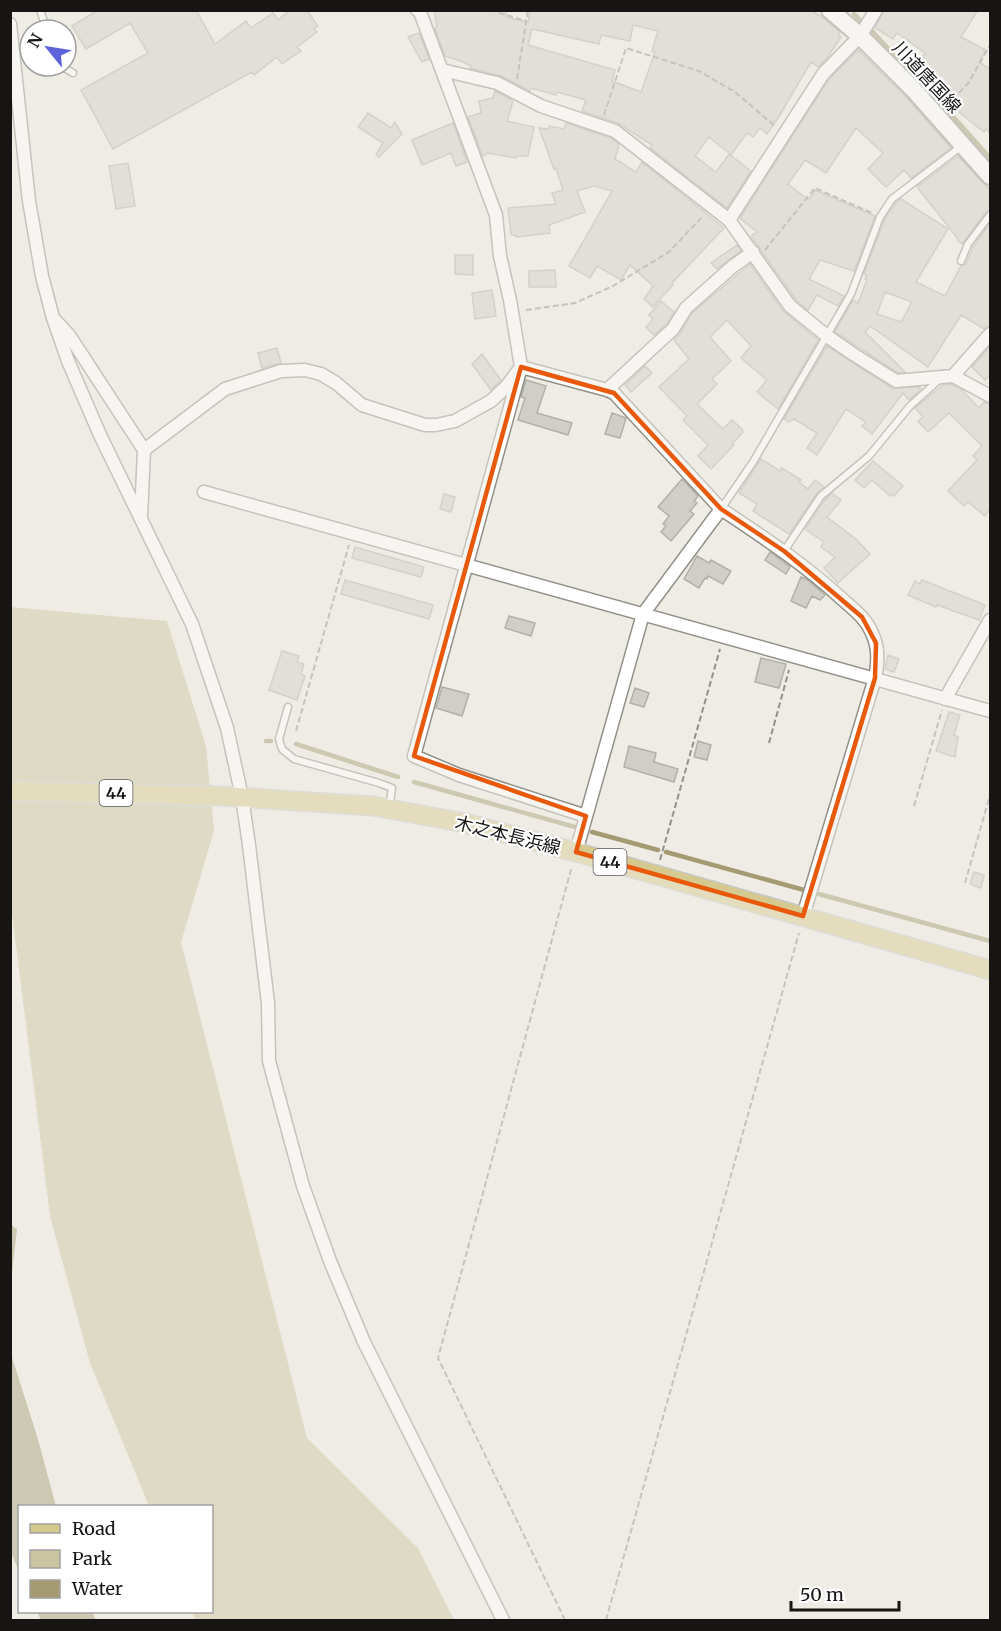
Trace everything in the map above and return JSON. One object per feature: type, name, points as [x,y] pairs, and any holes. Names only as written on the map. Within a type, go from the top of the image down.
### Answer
[{"type":"main road","name":"川道唐国線","points":[[830,10],[860,36],[913,89],[990,176]]},
{"type":"main road","name":"木之本長浜線","points":[[10,791],[221,796],[373,806],[465,823],[576,852],[990,970]]},
{"type":"street","points":[[417,10],[420,12],[496,215],[500,256],[521,367],[414,756],[459,775],[586,816]]},
{"type":"street","points":[[729,220],[823,74],[860,36],[876,10]]},
{"type":"street","points":[[10,24],[29,201],[42,276],[53,318],[68,361],[95,424],[192,624],[227,728],[242,797],[268,1003],[269,1061],[303,1186],[330,1261],[364,1342],[503,1620]]},
{"type":"street","points":[[442,70],[497,83],[541,106],[615,131],[729,220],[790,306],[827,336],[896,381],[947,377],[990,396]]},
{"type":"street","points":[[607,390],[673,329],[686,308],[732,267],[755,256]]},
{"type":"street","points":[[53,318],[69,335],[144,450],[141,521]]},
{"type":"street","points":[[947,377],[990,334]]},
{"type":"street","points":[[144,450],[225,389],[281,370],[305,370],[321,374],[336,383],[362,405],[425,425],[436,425],[455,421],[490,401],[506,387],[521,367]]},
{"type":"street","points":[[521,367],[614,393],[721,509],[784,551],[836,594],[869,626],[876,643],[875,678],[803,916]]},
{"type":"street","points":[[204,492],[990,711]]},
{"type":"street","points":[[576,852],[643,614],[721,509]]},
{"type":"street","points":[[945,699],[990,620]]},
{"type":"lane","points":[[721,509],[753,462],[851,294],[880,217],[892,199],[963,145]]},
{"type":"lane","points":[[961,261],[968,244],[990,215]]},
{"type":"lane","points":[[784,551],[821,496],[869,456],[910,406],[947,377]]},
{"type":"lane","points":[[288,707],[279,739],[282,749],[294,759],[379,783],[392,789],[389,809]]},
{"type":"path","points":[[490,10],[526,21]]},
{"type":"path","points":[[515,93],[528,10]]},
{"type":"path","points":[[948,105],[969,82],[990,45]]},
{"type":"path","points":[[600,126],[627,48],[699,71],[735,92],[785,134]]},
{"type":"path","points":[[755,256],[815,188],[880,217]]},
{"type":"path","points":[[512,312],[575,303],[613,286],[669,252],[712,207]]},
{"type":"path","points":[[296,731],[352,533]]},
{"type":"path","points":[[656,875],[724,636]]},
{"type":"path","points":[[769,743],[793,656]]},
{"type":"path","points":[[914,806],[945,699]]},
{"type":"path","points":[[965,883],[990,795]]},
{"type":"path","points":[[565,1620],[438,1358],[576,852]]},
{"type":"path","points":[[606,1620],[803,916]]},
{"type":"highlighted area","points":[[521,367],[614,393],[721,509],[784,551],[862,617],[876,643],[875,678],[803,916],[576,852],[586,816],[414,756]]},
{"type":"green space","points":[[10,607],[167,621],[206,746],[214,831],[181,942],[307,1438],[418,1548],[454,1620],[195,1620],[192,1613],[213,1613],[213,1505],[149,1505],[90,1363],[50,1216],[11,905]]},
{"type":"water","points":[[11,1225],[17,1229],[11,1281]]},
{"type":"water","points":[[10,1351],[56,1505],[18,1505],[18,1569],[10,1550]]},
{"type":"water","points":[[38,1613],[92,1613],[96,1620],[41,1620]]},
{"type":"building","points":[[98,10],[196,10],[215,44],[246,21],[251,28],[273,13],[278,20],[290,10],[307,10],[318,26],[314,29],[317,32],[297,47],[301,51],[282,64],[277,57],[254,75],[252,72],[113,149],[81,90],[148,53],[130,23],[86,49],[78,36],[78,22]]},
{"type":"building","points":[[434,10],[507,10],[505,17],[528,22],[530,10],[811,10],[840,32],[838,35],[841,37],[818,67],[811,62],[767,134],[760,128],[753,137],[747,133],[731,155],[709,137],[695,156],[716,172],[729,154],[751,171],[727,208],[650,148],[652,145],[618,123],[582,111],[586,100],[557,92],[556,95],[531,88],[530,91],[501,76],[470,68],[471,66],[463,62],[445,56],[435,28],[437,27]],"holes":[[[633,25],[658,31],[652,51],[655,52],[641,92],[612,81],[615,70],[528,45],[532,29],[599,44],[601,35],[630,41]]]},
{"type":"building","points":[[884,10],[978,10],[961,37],[986,50],[979,62],[990,69],[990,133],[986,129],[984,132],[951,106],[958,98],[933,78],[931,81],[914,67],[925,53],[897,33],[893,39],[875,28]]},
{"type":"building","points":[[419,33],[429,59],[422,62],[408,37]]},
{"type":"building","points":[[858,50],[905,96],[951,148],[911,178],[904,170],[886,187],[868,169],[883,153],[856,128],[826,173],[805,160],[788,184],[809,200],[815,190],[875,216],[854,271],[820,260],[809,279],[844,296],[838,306],[817,295],[808,310],[796,300],[751,236],[757,232],[740,218],[829,79]]},
{"type":"building","points":[[495,91],[513,101],[507,121],[534,127],[528,156],[517,156],[516,158],[488,153],[483,156],[468,117],[481,113],[479,101],[493,98]]},
{"type":"building","points":[[368,113],[391,128],[395,122],[402,134],[379,157],[376,155],[383,143],[358,127]]},
{"type":"building","points":[[453,123],[467,162],[456,166],[451,153],[422,165],[412,140]]},
{"type":"building","points":[[566,123],[611,138],[619,145],[615,159],[636,172],[642,162],[724,228],[672,283],[673,285],[653,307],[644,299],[653,286],[630,265],[621,280],[597,266],[590,278],[569,266],[612,191],[594,186],[577,191],[585,212],[549,225],[550,233],[517,237],[511,234],[508,208],[556,204],[552,193],[563,190],[539,128],[548,129],[549,126],[564,129]]},
{"type":"building","points":[[958,156],[990,190],[990,210],[986,212],[962,244],[917,187]]},
{"type":"building","points":[[128,163],[135,206],[116,209],[109,166]]},
{"type":"building","points":[[901,199],[948,229],[916,282],[945,296],[961,266],[966,264],[973,247],[990,223],[990,326],[984,329],[961,315],[928,367],[870,326],[865,332],[905,372],[898,373],[835,332],[853,300],[858,303],[867,280],[865,279],[867,275],[864,274],[885,219]],"holes":[[[885,292],[912,302],[901,322],[877,314]]]},
{"type":"building","points":[[737,245],[741,251],[717,269],[711,263]]},
{"type":"building","points":[[455,255],[473,255],[473,275],[455,274]]},
{"type":"building","points":[[750,264],[783,311],[818,340],[778,409],[757,392],[767,380],[741,358],[751,346],[727,320],[710,337],[731,361],[712,379],[717,384],[697,404],[723,429],[732,420],[743,432],[711,469],[698,456],[708,445],[683,420],[687,416],[659,387],[689,359],[674,340],[692,313]]},
{"type":"building","points":[[555,270],[556,287],[529,287],[529,271]]},
{"type":"building","points":[[492,290],[496,316],[475,319],[472,293]]},
{"type":"building","points":[[661,301],[674,312],[667,324],[654,335],[646,327],[653,319],[649,315]]},
{"type":"building","points":[[827,346],[892,388],[919,387],[921,389],[909,400],[903,393],[872,434],[862,426],[866,422],[846,409],[817,455],[807,448],[817,433],[794,419],[789,422],[784,419]]},
{"type":"building","points":[[990,346],[990,375],[985,380],[972,367]]},
{"type":"building","points":[[277,348],[281,363],[262,368],[258,353]]},
{"type":"building","points":[[482,354],[501,380],[491,390],[472,364]]},
{"type":"building","points":[[645,366],[652,373],[631,392],[625,385]]},
{"type":"building","points":[[526,380],[546,386],[537,413],[572,423],[568,435],[518,420],[525,398],[521,397]]},
{"type":"building","points":[[951,384],[962,390],[979,408],[984,402],[990,404],[990,509],[985,516],[968,502],[964,506],[948,491],[977,460],[973,456],[982,446],[949,413],[928,432],[918,421],[923,417],[915,408],[943,385]]},
{"type":"building","points":[[612,413],[626,418],[620,438],[605,434]]},
{"type":"building","points":[[761,459],[801,480],[799,482],[808,489],[815,480],[824,487],[817,493],[789,534],[753,511],[757,504],[739,493]]},
{"type":"building","points":[[873,461],[903,486],[894,496],[892,494],[890,496],[872,480],[864,488],[855,480]]},
{"type":"building","points":[[682,479],[698,496],[694,501],[697,503],[690,511],[694,514],[671,541],[661,532],[669,516],[658,507]]},
{"type":"building","points":[[832,493],[841,500],[827,517],[856,539],[870,554],[838,583],[824,568],[835,557],[821,547],[824,542],[805,529]]},
{"type":"building","points":[[444,494],[455,497],[451,512],[440,509]]},
{"type":"building","points":[[355,547],[424,567],[421,577],[352,558]]},
{"type":"building","points":[[770,552],[790,567],[786,574],[765,560]]},
{"type":"building","points":[[697,556],[709,563],[711,560],[731,571],[723,584],[708,576],[699,588],[684,579]]},
{"type":"building","points":[[801,577],[825,595],[820,600],[812,596],[806,608],[791,601]]},
{"type":"building","points":[[345,580],[433,605],[429,619],[341,594]]},
{"type":"building","points":[[922,580],[985,605],[979,620],[937,605],[936,607],[908,595],[915,581],[920,584]]},
{"type":"building","points":[[509,616],[535,623],[531,636],[505,628]]},
{"type":"building","points":[[282,651],[299,656],[297,662],[304,664],[301,674],[305,676],[297,700],[269,690]]},
{"type":"building","points":[[888,655],[899,659],[894,672],[885,669]]},
{"type":"building","points":[[761,658],[786,664],[779,688],[755,682]]},
{"type":"building","points":[[442,687],[469,694],[462,716],[436,708]]},
{"type":"building","points":[[635,688],[649,693],[644,707],[630,703]]},
{"type":"building","points":[[949,712],[960,715],[954,735],[958,737],[955,757],[936,751]]},
{"type":"building","points":[[698,741],[711,745],[707,760],[694,757]]},
{"type":"building","points":[[629,746],[656,753],[654,762],[678,769],[674,782],[624,767]]},
{"type":"building","points":[[974,872],[984,875],[981,888],[970,884]]},
{"type":"waterway","points":[[854,14],[862,22]]},
{"type":"waterway","points":[[870,29],[942,106]]},
{"type":"waterway","points":[[950,113],[990,158]]},
{"type":"waterway","points":[[266,741],[271,741]]},
{"type":"waterway","points":[[296,744],[398,777]]},
{"type":"waterway","points":[[414,782],[575,827]]},
{"type":"waterway","points":[[592,832],[658,850]]},
{"type":"waterway","points":[[666,852],[804,890]]},
{"type":"waterway","points":[[819,894],[990,941]]}]
